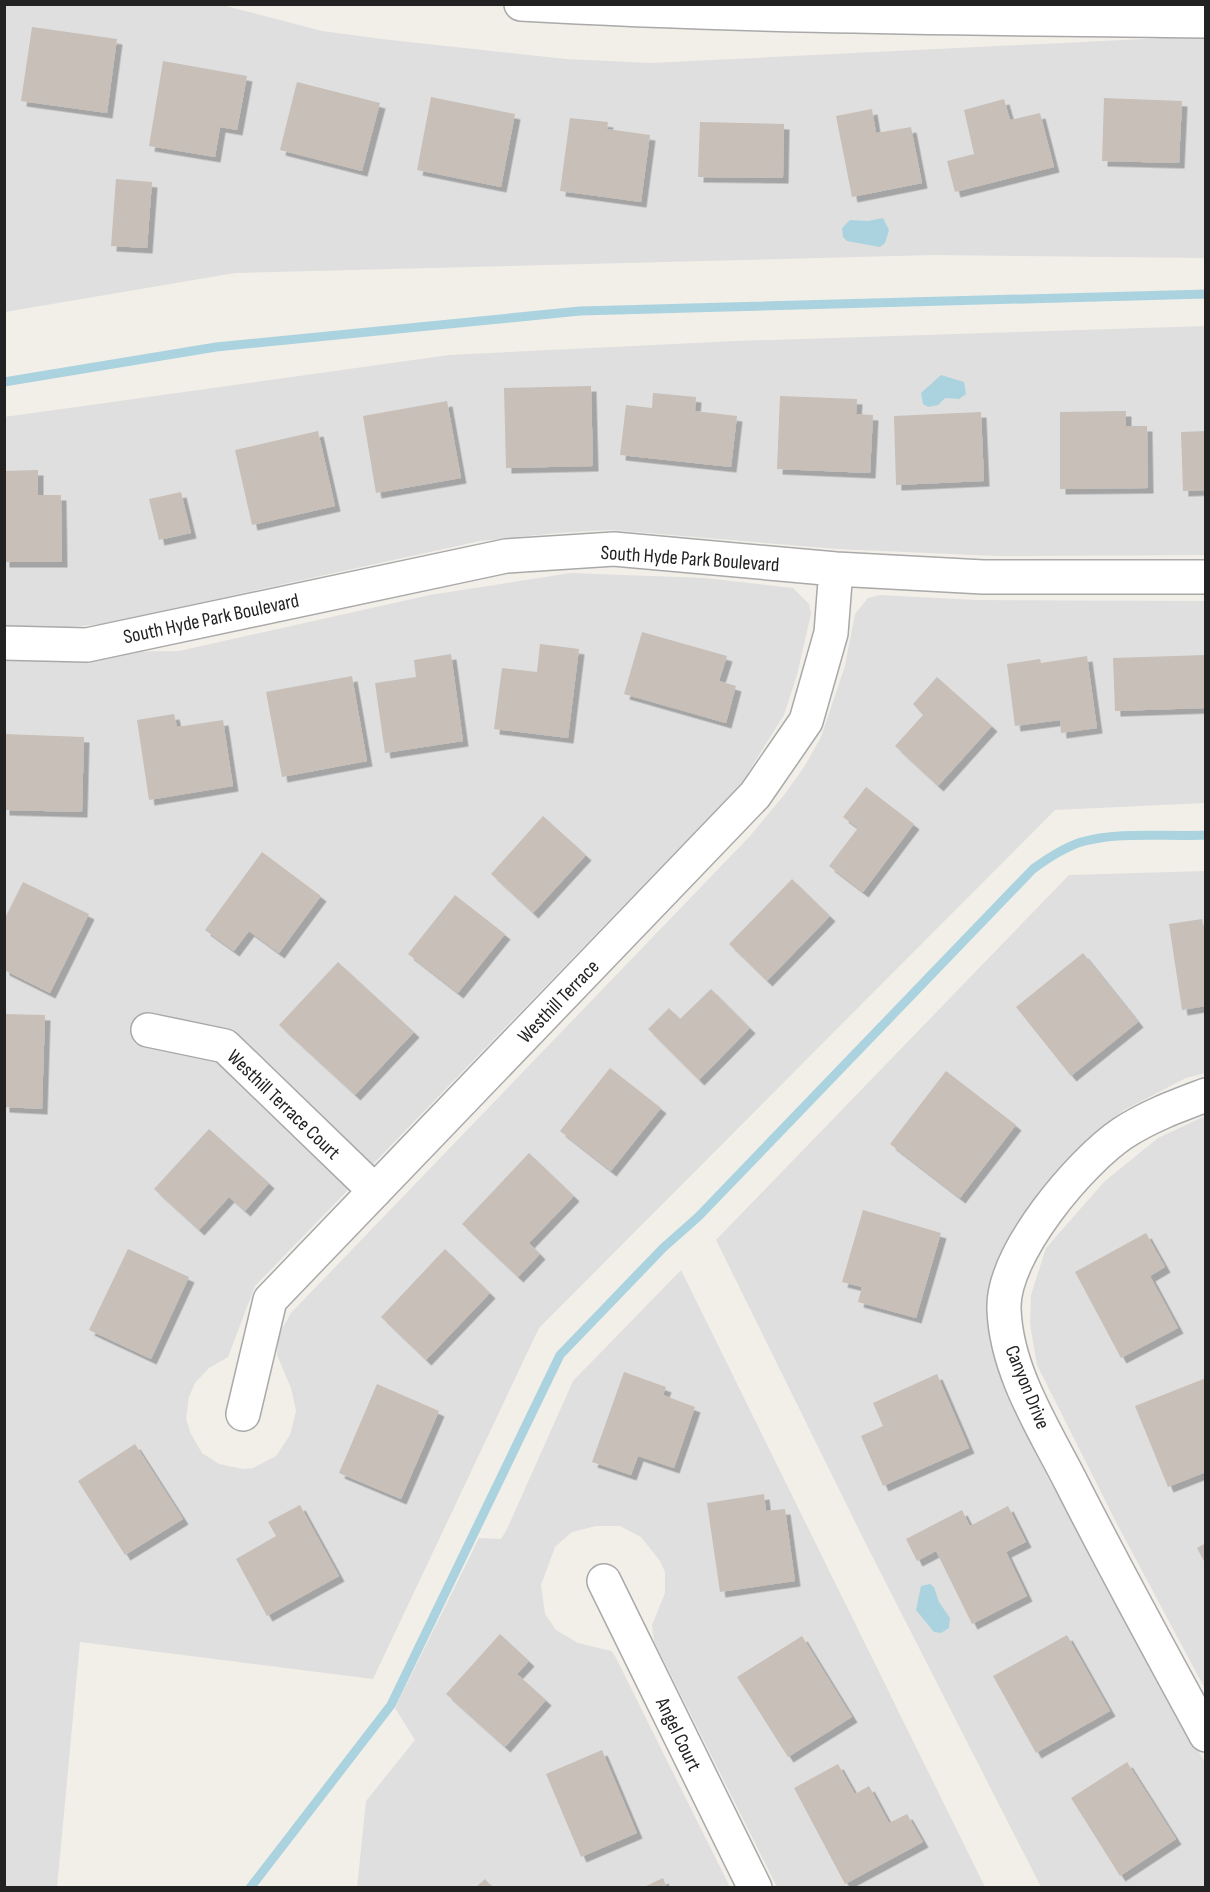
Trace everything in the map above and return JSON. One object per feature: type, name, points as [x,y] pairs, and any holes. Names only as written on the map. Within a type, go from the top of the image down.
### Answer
[{"type":"street","points":[[521,4],[623,11],[1206,21]]},
{"type":"street","name":"South Hyde Park Boulevard","points":[[4,643],[87,645],[506,556],[614,549],[836,569],[983,577],[1206,577]]},
{"type":"street","name":"Westhill Terrace","points":[[243,1414],[270,1300],[755,795],[806,722],[831,633],[836,569]]},
{"type":"street","name":"Westhill Terrace Court","points":[[148,1030],[225,1046],[375,1191]]},
{"type":"street","name":"Canyon Drive","points":[[1206,1095],[1163,1110],[1122,1134],[1068,1186],[1051,1204],[1029,1236],[1014,1269],[1004,1307],[1010,1350],[1035,1411],[1118,1576],[1206,1735]]},
{"type":"street","name":"Angel Court","points":[[604,1581],[755,1887]]},
{"type":"shaded area","points":[[5,5],[222,5],[322,31],[566,59],[651,63],[1205,36],[1205,258],[934,255],[235,273],[5,312]]},
{"type":"shaded area","points":[[1205,326],[1205,555],[997,556],[837,549],[611,530],[557,533],[480,541],[102,624],[5,633],[4,417],[449,355],[736,341]]},
{"type":"shaded area","points":[[571,573],[705,578],[793,588],[809,604],[811,614],[797,675],[784,715],[741,784],[255,1286],[228,1357],[209,1368],[195,1383],[189,1397],[186,1419],[191,1434],[202,1453],[219,1464],[243,1469],[253,1468],[276,1456],[290,1435],[296,1411],[291,1388],[277,1355],[279,1334],[291,1313],[750,836],[784,795],[804,767],[821,737],[845,666],[855,614],[868,598],[880,595],[976,600],[1206,601],[1205,803],[1055,810],[539,1328],[373,1679],[80,1642],[57,1888],[4,1887],[4,653],[179,651],[430,595]]},
{"type":"shaded area","points":[[1205,871],[1205,1073],[1186,1078],[1124,1110],[1092,1137],[1047,1189],[1007,1241],[988,1290],[990,1332],[999,1371],[1056,1489],[1205,1763],[1205,1887],[1041,1887],[864,1540],[716,1240],[1069,875]]},
{"type":"shaded area","points":[[1205,1116],[1205,1689],[1117,1524],[1037,1365],[1030,1324],[1031,1295],[1046,1248],[1105,1181],[1158,1138]]},
{"type":"shaded area","points":[[681,1270],[985,1887],[777,1887],[654,1641],[652,1625],[665,1593],[665,1572],[660,1561],[641,1537],[620,1526],[596,1526],[572,1532],[555,1547],[541,1585],[545,1614],[556,1630],[578,1643],[611,1651],[615,1656],[730,1887],[357,1888],[366,1801],[415,1740],[395,1708],[479,1538],[501,1539],[507,1529],[573,1381]]},
{"type":"water","points":[[883,218],[889,230],[885,243],[880,247],[847,241],[843,237],[842,228],[850,220],[868,221]]},
{"type":"water","points":[[941,375],[964,382],[966,394],[959,399],[945,398],[938,405],[928,407],[923,404],[921,393]]},
{"type":"water","points":[[930,1584],[934,1587],[939,1602],[950,1618],[949,1628],[941,1633],[934,1632],[916,1610],[921,1586]]},
{"type":"building","points":[[32,27],[117,39],[107,113],[21,101]]},
{"type":"building","points":[[163,61],[247,76],[237,130],[220,127],[215,157],[149,146]]},
{"type":"building","points":[[297,82],[380,103],[362,171],[280,150]]},
{"type":"building","points":[[431,97],[515,114],[501,187],[417,170]]},
{"type":"building","points":[[1104,98],[1182,101],[1179,163],[1102,161]]},
{"type":"building","points":[[1004,99],[1010,120],[1040,113],[1054,167],[955,192],[947,161],[974,154],[964,110]]},
{"type":"building","points":[[872,109],[876,133],[911,127],[922,183],[852,197],[836,116]]},
{"type":"building","points":[[570,118],[608,122],[607,129],[650,135],[641,202],[560,191]]},
{"type":"building","points":[[700,122],[784,124],[783,178],[698,177]]},
{"type":"building","points":[[116,179],[152,182],[147,248],[111,246]]},
{"type":"building","points":[[591,386],[593,466],[506,468],[504,388]]},
{"type":"building","points":[[653,393],[696,397],[695,411],[737,416],[731,467],[620,455],[626,405],[652,408]]},
{"type":"building","points":[[780,396],[857,399],[856,414],[873,415],[870,473],[777,469]]},
{"type":"building","points":[[447,401],[461,478],[376,493],[363,416]]},
{"type":"building","points":[[1126,411],[1126,426],[1147,426],[1148,488],[1060,489],[1060,412]]},
{"type":"building","points":[[981,412],[984,481],[896,485],[894,416]]},
{"type":"building","points":[[318,431],[335,506],[252,525],[235,450]]},
{"type":"building","points":[[1206,431],[1206,490],[1183,491],[1181,432]]},
{"type":"building","points":[[38,470],[38,495],[61,495],[62,562],[4,562],[4,471]]},
{"type":"building","points":[[181,492],[191,533],[159,540],[149,499]]},
{"type":"building","points":[[642,632],[727,656],[719,681],[736,686],[726,723],[624,694]]},
{"type":"building","points":[[540,644],[579,649],[568,738],[494,729],[502,668],[537,672]]},
{"type":"building","points":[[451,654],[463,741],[385,753],[375,683],[416,677],[414,660]]},
{"type":"building","points":[[1206,655],[1206,708],[1115,711],[1113,658]]},
{"type":"building","points":[[1087,656],[1097,728],[1061,733],[1060,720],[1015,726],[1007,664],[1040,659],[1041,663]]},
{"type":"building","points":[[352,676],[367,761],[282,777],[266,692]]},
{"type":"building","points":[[937,677],[992,726],[938,786],[895,746],[923,715],[913,704]]},
{"type":"building","points":[[174,714],[177,727],[223,720],[233,786],[149,800],[137,720]]},
{"type":"building","points":[[4,734],[84,737],[82,812],[4,810]]},
{"type":"building","points":[[866,787],[914,824],[863,892],[829,866],[858,828],[843,817]]},
{"type":"building","points":[[543,816],[586,855],[533,913],[491,874]]},
{"type":"building","points":[[262,852],[321,896],[279,953],[249,931],[234,951],[205,930]]},
{"type":"building","points":[[792,879],[830,916],[767,981],[729,944]]},
{"type":"building","points":[[23,882],[89,914],[50,993],[4,970],[4,920]]},
{"type":"building","points":[[455,895],[505,934],[458,993],[408,954]]},
{"type":"building","points":[[1202,919],[1206,941],[1206,1006],[1182,1010],[1169,924]]},
{"type":"building","points":[[1083,953],[1138,1022],[1071,1076],[1016,1007]]},
{"type":"building","points":[[338,962],[414,1032],[355,1095],[279,1025]]},
{"type":"building","points":[[711,989],[750,1028],[699,1080],[648,1029],[669,1008],[680,1019]]},
{"type":"building","points":[[4,1014],[45,1015],[42,1109],[4,1107]]},
{"type":"building","points":[[610,1068],[661,1108],[611,1171],[560,1131]]},
{"type":"building","points":[[946,1071],[1016,1125],[960,1198],[890,1144]]},
{"type":"building","points":[[209,1129],[269,1183],[245,1211],[229,1197],[199,1230],[154,1189]]},
{"type":"building","points":[[529,1153],[574,1196],[529,1243],[540,1254],[518,1277],[462,1224]]},
{"type":"building","points":[[863,1210],[941,1233],[916,1318],[858,1302],[862,1287],[842,1282]]},
{"type":"building","points":[[1146,1233],[1165,1267],[1150,1276],[1178,1328],[1121,1358],[1075,1272]]},
{"type":"building","points":[[128,1249],[189,1277],[151,1359],[89,1330]]},
{"type":"building","points":[[445,1249],[490,1293],[426,1360],[381,1317]]},
{"type":"building","points":[[624,1372],[666,1387],[663,1395],[695,1407],[674,1468],[638,1456],[631,1475],[592,1462]]},
{"type":"building","points":[[937,1374],[969,1448],[883,1486],[861,1436],[883,1426],[873,1403]]},
{"type":"building","points":[[1206,1378],[1206,1472],[1168,1487],[1135,1406]]},
{"type":"building","points":[[377,1384],[439,1411],[401,1499],[339,1473]]},
{"type":"building","points":[[135,1444],[183,1519],[125,1555],[78,1481]]},
{"type":"building","points":[[764,1494],[766,1511],[785,1509],[795,1581],[720,1592],[707,1503]]},
{"type":"building","points":[[300,1505],[339,1576],[267,1616],[236,1559],[276,1536],[268,1522]]},
{"type":"building","points":[[1008,1506],[1026,1542],[1006,1552],[1027,1596],[972,1624],[936,1551],[917,1561],[906,1539],[962,1510],[970,1526]]},
{"type":"building","points":[[1206,1543],[1206,1565],[1197,1548]]},
{"type":"building","points":[[500,1634],[529,1661],[517,1674],[546,1700],[505,1747],[446,1694]]},
{"type":"building","points":[[1067,1635],[1110,1711],[1036,1753],[993,1676]]},
{"type":"building","points":[[802,1636],[852,1717],[788,1757],[737,1677]]},
{"type":"building","points":[[602,1750],[637,1833],[581,1857],[546,1774]]},
{"type":"building","points":[[1127,1762],[1176,1839],[1120,1876],[1071,1798]]},
{"type":"building","points":[[838,1764],[855,1794],[869,1786],[889,1823],[907,1814],[923,1842],[845,1884],[794,1788]]},
{"type":"building","points":[[663,1878],[667,1888],[642,1888]]},
{"type":"building","points":[[485,1879],[493,1888],[475,1888]]},
{"type":"waterway","points":[[4,382],[216,347],[580,311],[1206,294]]},
{"type":"waterway","points":[[250,1888],[391,1705],[560,1355],[663,1248],[698,1217],[1033,869],[1068,847],[1096,839],[1127,835],[1206,835]]}]
